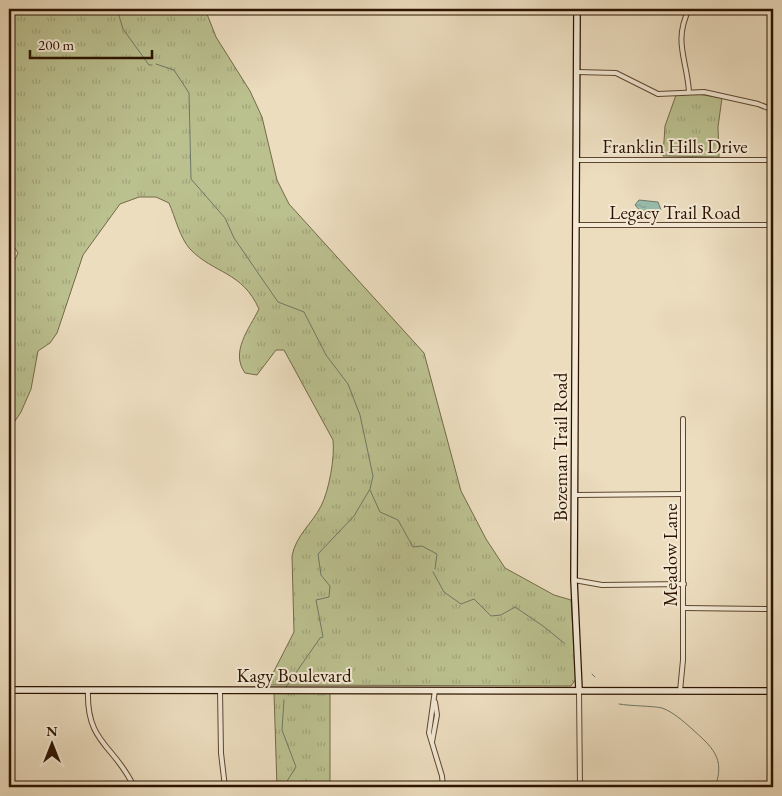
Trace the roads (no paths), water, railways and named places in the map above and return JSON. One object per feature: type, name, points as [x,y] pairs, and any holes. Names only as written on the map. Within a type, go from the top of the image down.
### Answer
[{"type":"main road","name":"Bozeman Trail Road","points":[[577,9],[574,580],[579,690]]},
{"type":"main road","name":"Kagy Boulevard","points":[[9,690],[579,690]]},
{"type":"main road","points":[[579,690],[773,691]]},
{"type":"street","points":[[689,9],[681,27],[680,43],[689,92]]},
{"type":"street","points":[[577,72],[609,72],[622,75],[658,94],[689,92],[716,94],[758,104],[773,110]]},
{"type":"street","name":"Franklin Hills Drive","points":[[576,160],[773,160]]},
{"type":"street","name":"Legacy Trail Road","points":[[576,225],[773,225]]},
{"type":"street","name":"Meadow Lane","points":[[680,691],[684,608],[683,419]]},
{"type":"street","points":[[575,495],[683,494]]},
{"type":"street","points":[[574,580],[602,585],[684,584]]},
{"type":"street","points":[[684,608],[773,609]]},
{"type":"street","points":[[88,690],[89,717],[94,732],[134,787]]},
{"type":"street","points":[[220,690],[221,753],[225,787]]},
{"type":"street","points":[[432,744],[438,714],[435,690]]},
{"type":"street","points":[[579,690],[580,787]]},
{"type":"street","points":[[435,701],[428,727],[442,776],[443,787]]},
{"type":"water","points":[[639,200],[658,202],[661,210],[658,214],[643,214],[635,205]]},
{"type":"waterway","points":[[117,9],[123,29],[149,65],[152,65]]},
{"type":"waterway","points":[[156,64],[174,70],[189,93],[191,179],[225,218],[234,238],[278,302],[304,312],[326,355],[348,384],[360,415],[373,476],[370,489],[354,516],[318,554],[321,575],[330,586],[329,597],[316,600],[323,637],[320,638],[286,687]]},
{"type":"waterway","points":[[370,490],[380,512],[398,520],[413,547],[422,546],[437,554],[435,569]]},
{"type":"waterway","points":[[433,572],[444,592],[461,604],[474,599],[491,616],[501,615],[515,607],[564,643]]},
{"type":"waterway","points":[[592,674],[595,677]]},
{"type":"waterway","points":[[284,700],[282,730],[296,767],[285,787]]},
{"type":"waterway","points":[[619,704],[662,708],[674,714],[688,725],[711,747],[715,754],[719,768],[715,787]]}]
